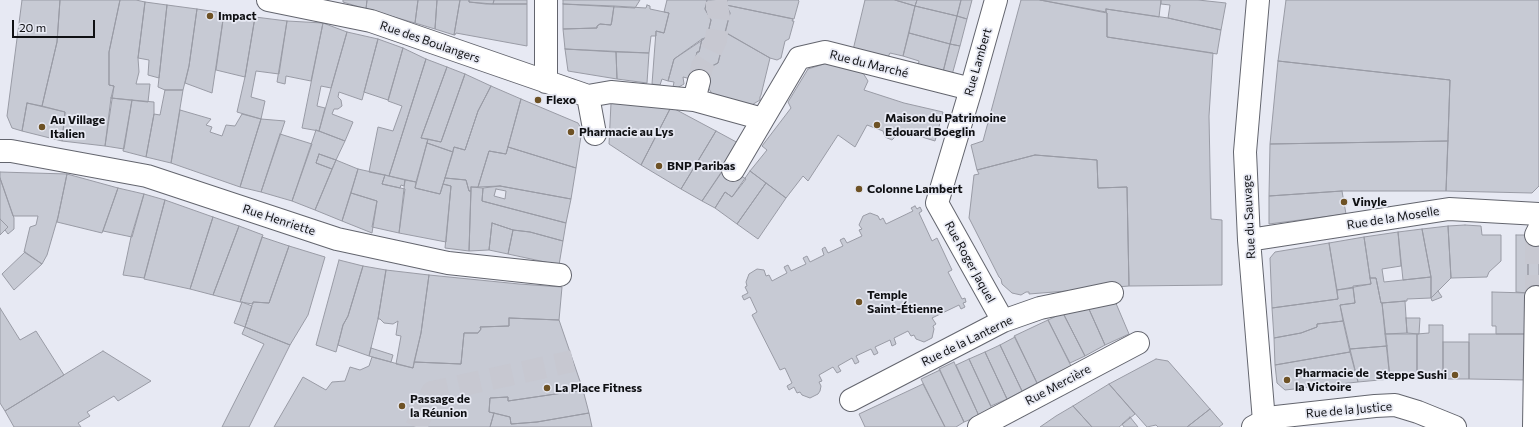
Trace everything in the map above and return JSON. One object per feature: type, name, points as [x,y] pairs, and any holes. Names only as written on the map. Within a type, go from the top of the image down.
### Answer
[{"type":"street","name":"Rue des Boulangers","points":[[268,0],[371,22],[588,96]]},
{"type":"street","points":[[546,0],[546,82]]},
{"type":"street","name":"Rue Lambert","points":[[937,203],[996,0]]},
{"type":"street","name":"Rue du Sauvage","points":[[1258,0],[1246,152],[1258,424]]},
{"type":"street","name":"Rue du Marché","points":[[733,170],[799,58],[825,52],[971,89]]},
{"type":"street","points":[[595,134],[588,96],[611,92],[696,90],[763,119]]},
{"type":"street","name":"Rue Henriette","points":[[0,151],[11,151],[147,176],[337,239],[448,264],[560,275]]},
{"type":"street","name":"Rue Roger Jaquel","points":[[937,203],[1004,321]]},
{"type":"street","name":"Rue de la Moselle","points":[[1249,240],[1449,209],[1538,226]]},
{"type":"street","name":"Rue de la Lanterne","points":[[851,400],[1004,321],[1040,308],[1112,293]]},
{"type":"street","points":[[1534,427],[1536,297]]},
{"type":"street","name":"Rue Mercière","points":[[979,427],[1138,343]]},
{"type":"street","name":"Rue de la Justice","points":[[1258,424],[1284,416],[1395,405],[1418,412],[1455,427]]},
{"type":"building","points":[[22,0],[60,0],[57,42],[42,106],[27,103],[22,131],[12,128],[7,116]]},
{"type":"building","points":[[60,0],[120,0],[109,52],[109,85],[114,86],[105,146],[62,141],[65,112],[42,106],[57,42]]},
{"type":"building","points":[[120,0],[136,0],[145,2],[138,58],[139,72],[136,84],[150,84],[148,102],[111,98],[114,86],[109,85],[109,52]]},
{"type":"building","points":[[343,0],[367,0],[366,9],[343,2]]},
{"type":"building","points":[[367,0],[418,0],[415,23],[366,9]]},
{"type":"building","points":[[418,0],[437,0],[435,29],[415,23]]},
{"type":"building","points":[[437,0],[460,0],[454,35],[435,29]]},
{"type":"building","points":[[460,0],[469,0],[469,2],[486,4],[527,4],[527,46],[456,33],[454,35]]},
{"type":"building","points":[[469,0],[494,0],[493,4],[469,2]]},
{"type":"building","points":[[494,0],[527,0],[527,4],[493,4]]},
{"type":"building","points":[[563,0],[640,0],[635,8],[563,4]]},
{"type":"building","points":[[667,0],[707,0],[705,9],[711,20],[707,37],[674,59],[668,81],[662,79],[660,85],[652,84],[656,31],[664,33],[669,13],[664,12]]},
{"type":"building","points":[[707,0],[727,0],[726,5],[730,13],[718,63],[710,67],[706,83],[691,79],[697,52],[699,52],[702,39],[707,37],[711,20],[705,9]]},
{"type":"building","points":[[727,0],[799,1],[794,19],[726,5]]},
{"type":"building","points":[[865,0],[895,0],[915,6],[903,56],[890,53],[888,57],[853,50]]},
{"type":"building","points":[[895,0],[917,0],[915,6]]},
{"type":"building","points":[[917,0],[961,0],[957,16],[915,6]]},
{"type":"building","points":[[961,0],[972,0],[967,19],[957,16]]},
{"type":"building","points":[[1021,0],[1040,0],[1107,13],[1107,37],[1213,53],[1209,116],[1211,219],[1222,220],[1222,285],[1129,286],[1127,187],[1098,188],[1097,160],[1035,155],[977,170],[971,145],[983,141]]},
{"type":"building","points":[[1040,0],[1161,0],[1159,17],[1106,9],[1106,12]]},
{"type":"building","points":[[1161,0],[1198,0],[1226,3],[1221,30],[1168,18],[1170,5],[1161,4]]},
{"type":"building","points":[[1286,0],[1539,0],[1539,186],[1532,193],[1446,191],[1450,80],[1278,61]]},
{"type":"building","points":[[145,2],[167,5],[159,78],[148,75],[149,60],[138,58]]},
{"type":"building","points":[[563,4],[614,6],[611,25],[600,24],[597,28],[563,29]]},
{"type":"building","points":[[167,5],[197,9],[189,66],[183,90],[165,90],[158,87]]},
{"type":"building","points":[[647,5],[650,6],[650,9],[669,13],[664,33],[656,31],[656,36],[651,36],[649,53],[565,49],[563,29],[597,28],[600,24],[611,25],[614,6],[646,8]]},
{"type":"building","points":[[726,5],[793,19],[792,21],[794,21],[789,39],[785,41],[781,58],[777,60],[770,58],[725,32],[730,13]]},
{"type":"building","points":[[915,6],[957,16],[950,44],[909,33]]},
{"type":"building","points":[[197,9],[224,13],[212,93],[185,83],[189,66]]},
{"type":"building","points":[[1106,9],[1168,18],[1221,30],[1217,54],[1107,37]]},
{"type":"building","points":[[224,13],[255,17],[245,77],[216,70]]},
{"type":"building","points":[[957,16],[967,19],[960,46],[950,44]]},
{"type":"building","points":[[255,17],[287,21],[279,74],[256,71],[251,97],[265,101],[261,119],[237,112],[245,77]]},
{"type":"building","points":[[287,21],[323,23],[311,81],[286,76],[285,84],[277,82]]},
{"type":"building","points":[[323,23],[347,32],[331,88],[321,86],[317,106],[325,108],[319,131],[302,128]]},
{"type":"building","points":[[347,32],[378,39],[362,100],[339,92],[338,97],[341,100],[342,106],[338,109],[334,109],[332,114],[353,122],[345,141],[319,131]]},
{"type":"building","points":[[726,33],[770,58],[760,100],[750,106],[714,97],[706,84],[710,67],[718,63]]},
{"type":"building","points":[[909,33],[950,44],[943,72],[918,66],[919,61],[903,56]]},
{"type":"building","points":[[378,39],[403,48],[388,100],[364,92]]},
{"type":"building","points":[[702,39],[699,52],[697,52],[691,79],[683,77],[684,84],[677,88],[673,87],[674,82],[668,81],[674,59]]},
{"type":"building","points":[[950,44],[960,46],[952,75],[943,72]]},
{"type":"building","points":[[403,48],[426,59],[389,176],[369,172],[378,127],[393,131],[402,106],[388,101]]},
{"type":"building","points":[[565,49],[616,52],[617,79],[568,71]]},
{"type":"building","points":[[616,52],[649,53],[647,83],[617,79]]},
{"type":"building","points":[[426,59],[447,67],[421,138],[428,139],[416,182],[389,176]]},
{"type":"building","points":[[1278,61],[1450,80],[1448,141],[1270,144]]},
{"type":"building","points":[[827,63],[863,73],[868,81],[864,90],[904,103],[943,112],[935,141],[896,129],[897,135],[892,140],[885,137],[883,131],[867,125],[855,147],[838,135],[808,181],[803,176],[786,198],[750,171],[767,150],[762,146],[791,108],[788,102],[808,69]]},
{"type":"building","points":[[447,67],[465,74],[441,142],[421,138]]},
{"type":"building","points":[[465,74],[491,86],[478,111],[465,150],[454,147],[453,152],[427,143],[428,139],[441,142]]},
{"type":"building","points":[[491,86],[521,99],[506,154],[489,151],[478,187],[471,187],[471,191],[469,191],[466,180],[445,178],[454,147],[465,150],[478,111]]},
{"type":"building","points":[[165,90],[183,90],[171,163],[146,157],[154,114],[160,115]]},
{"type":"building","points":[[111,98],[132,100],[124,149],[105,146]]},
{"type":"building","points":[[521,99],[578,123],[582,130],[576,168],[508,147]]},
{"type":"building","points":[[132,100],[154,102],[154,114],[146,157],[123,151]]},
{"type":"building","points":[[27,103],[65,112],[62,141],[22,131]]},
{"type":"building","points":[[611,103],[671,107],[641,165],[609,144]]},
{"type":"building","points":[[671,107],[716,131],[681,189],[641,165]]},
{"type":"building","points":[[180,110],[211,119],[206,125],[212,127],[210,132],[222,136],[226,125],[235,126],[242,114],[261,119],[240,187],[171,163]]},
{"type":"building","points":[[261,119],[285,121],[261,192],[240,187]]},
{"type":"building","points":[[316,130],[345,141],[336,160],[319,154],[316,163],[332,169],[315,210],[292,201]]},
{"type":"building","points":[[716,131],[740,144],[702,201],[681,189]]},
{"type":"building","points":[[280,134],[312,144],[292,201],[261,192]]},
{"type":"building","points":[[1448,141],[1446,191],[1342,191],[1269,196],[1270,144]]},
{"type":"building","points":[[427,143],[453,152],[440,194],[415,188]]},
{"type":"building","points":[[508,147],[576,168],[571,199],[500,186],[478,187],[489,151],[506,154]]},
{"type":"building","points":[[319,154],[336,160],[332,169],[316,163]]},
{"type":"building","points":[[1035,155],[1097,160],[1098,188],[1127,187],[1129,286],[1029,294],[1029,292],[1026,292],[1021,295],[1012,293],[1002,284],[1001,279],[969,218],[974,175],[979,174],[977,170]]},
{"type":"building","points":[[336,160],[358,169],[342,221],[315,210]]},
{"type":"building","points":[[726,166],[746,179],[732,197],[725,192],[715,208],[702,201]]},
{"type":"building","points":[[358,169],[385,175],[382,184],[405,189],[399,233],[372,227],[377,201],[351,193]]},
{"type":"building","points":[[750,171],[766,183],[737,224],[715,208],[725,192],[732,197]]},
{"type":"building","points":[[0,172],[67,174],[58,217],[47,255],[42,264],[24,252],[30,227],[36,225],[38,216],[13,216],[0,178]]},
{"type":"building","points":[[67,174],[118,188],[102,233],[57,222]]},
{"type":"building","points":[[385,175],[405,180],[404,186],[401,185],[400,188],[382,184]]},
{"type":"building","points":[[0,178],[14,218],[14,229],[8,234],[5,230],[8,227],[0,219]]},
{"type":"building","points":[[445,178],[466,180],[469,191],[471,191],[469,251],[445,248],[451,186],[443,184]]},
{"type":"building","points":[[405,180],[416,182],[415,188],[440,194],[443,184],[451,186],[446,242],[399,233]]},
{"type":"building","points":[[766,183],[786,198],[758,239],[737,224]]},
{"type":"building","points":[[500,186],[571,199],[566,223],[482,201],[483,188]],"holes":[[[496,189],[506,191],[505,199],[494,196]]]},
{"type":"building","points":[[471,187],[483,188],[482,201],[566,223],[563,241],[530,232],[513,230],[492,223],[489,250],[469,251]]},
{"type":"building","points":[[118,188],[144,194],[132,237],[103,231]]},
{"type":"building","points":[[1342,191],[1346,214],[1269,224],[1269,196]]},
{"type":"building","points":[[351,193],[377,201],[372,233],[342,221]]},
{"type":"building","points":[[144,194],[165,200],[144,278],[123,275],[131,237]]},
{"type":"building","points":[[165,200],[213,217],[190,289],[144,279]]},
{"type":"building","name":"Temple Saint-Étienne","points":[[915,206],[917,209],[920,207],[922,211],[919,213],[932,241],[937,238],[952,270],[948,272],[962,299],[965,298],[966,302],[963,303],[965,307],[961,309],[959,305],[932,318],[936,324],[933,326],[934,329],[932,338],[924,342],[916,339],[914,335],[911,336],[908,331],[894,338],[896,344],[892,346],[890,340],[875,347],[878,353],[874,355],[871,349],[856,356],[859,362],[855,364],[852,358],[838,366],[841,371],[837,373],[833,367],[819,375],[822,381],[819,382],[821,386],[820,391],[818,394],[810,398],[802,395],[800,392],[797,393],[794,387],[789,390],[787,386],[792,383],[785,368],[780,370],[752,315],[757,312],[750,297],[744,300],[742,296],[748,293],[745,287],[747,286],[746,282],[749,274],[757,269],[764,270],[766,276],[769,275],[772,281],[787,273],[784,267],[788,265],[791,271],[806,264],[803,258],[807,256],[810,262],[824,255],[822,249],[825,247],[828,253],[843,246],[840,240],[844,238],[847,243],[862,236],[859,230],[862,229],[859,225],[863,216],[870,213],[878,216],[880,220],[883,218],[886,224],[913,211],[911,208]]},
{"type":"building","points":[[213,217],[239,226],[213,295],[190,289]]},
{"type":"building","points":[[0,219],[8,227],[0,235]]},
{"type":"building","points":[[492,223],[513,230],[508,254],[489,250]]},
{"type":"building","points":[[239,226],[263,235],[240,302],[213,295]]},
{"type":"building","points":[[1448,226],[1481,226],[1482,235],[1501,235],[1501,261],[1489,272],[1487,277],[1451,278]]},
{"type":"building","points":[[1448,226],[1451,278],[1431,298],[1431,277],[1422,229]]},
{"type":"building","points":[[1422,229],[1431,277],[1403,280],[1398,232]]},
{"type":"building","points":[[513,230],[530,232],[563,241],[559,265],[508,254]]},
{"type":"building","points":[[1398,232],[1401,266],[1382,269],[1384,282],[1431,277],[1431,298],[1407,299],[1407,301],[1381,303],[1376,278],[1370,278],[1364,237]]},
{"type":"building","points":[[1516,235],[1528,235],[1528,293],[1516,292]]},
{"type":"building","points":[[1528,235],[1539,235],[1539,297],[1528,297]]},
{"type":"building","points":[[262,237],[289,246],[269,303],[253,302],[253,304],[240,302]]},
{"type":"building","points":[[1364,237],[1371,284],[1337,290],[1329,243]]},
{"type":"building","points":[[1329,243],[1338,299],[1272,308],[1270,258],[1275,252]]},
{"type":"building","points":[[289,246],[325,257],[308,315],[290,345],[245,327],[253,302],[269,303]]},
{"type":"building","points":[[25,252],[42,264],[14,290],[2,274]]},
{"type":"building","points":[[339,260],[363,266],[348,316],[343,325],[336,352],[316,345]]},
{"type":"building","points":[[363,266],[386,270],[378,319],[369,356],[338,345],[343,325],[348,316]]},
{"type":"building","points":[[386,270],[429,275],[421,333],[413,368],[396,364],[401,336],[396,335],[398,321],[393,324],[384,323],[378,319]]},
{"type":"building","points":[[429,275],[562,287],[559,320],[509,318],[509,326],[480,327],[481,329],[478,333],[464,333],[461,364],[414,362],[421,333]]},
{"type":"building","points":[[1370,278],[1376,278],[1382,303],[1387,346],[1350,349],[1340,305],[1355,303],[1353,286],[1371,284]]},
{"type":"building","points":[[1353,288],[1355,303],[1340,305],[1343,321],[1317,324],[1317,327],[1301,333],[1274,338],[1272,308],[1338,299],[1337,290]]},
{"type":"building","points":[[1438,291],[1442,297],[1432,301],[1431,298]]},
{"type":"building","points":[[1492,292],[1528,293],[1527,334],[1496,334],[1496,326],[1492,326]]},
{"type":"building","points":[[1115,301],[1129,334],[1105,345],[1088,307]]},
{"type":"building","points":[[1405,301],[1407,333],[1385,334],[1382,303]]},
{"type":"building","points":[[242,302],[252,306],[245,327],[234,323]]},
{"type":"building","points":[[1088,307],[1105,345],[1085,356],[1063,313]]},
{"type":"building","points":[[0,308],[20,340],[36,331],[64,375],[5,411],[0,403]]},
{"type":"building","points":[[1063,313],[1085,356],[1070,363],[1048,320]]},
{"type":"building","points":[[509,318],[559,320],[583,390],[508,401],[508,397],[490,398],[489,412],[494,413],[490,427],[274,427],[303,377],[326,390],[332,382],[345,381],[350,367],[360,370],[369,366],[372,357],[413,368],[414,362],[461,364],[464,333],[478,333],[481,329],[480,327],[509,326]]},
{"type":"building","points":[[1406,318],[1420,318],[1419,334],[1407,333]]},
{"type":"building","points":[[1048,320],[1071,366],[1037,383],[1014,336]]},
{"type":"building","points":[[1343,321],[1350,352],[1275,365],[1274,338],[1301,333],[1317,327],[1317,324]]},
{"type":"building","points":[[1429,325],[1443,325],[1443,379],[1417,379],[1417,334],[1429,333]]},
{"type":"building","points":[[245,327],[290,345],[249,427],[222,427],[264,344],[242,334]]},
{"type":"building","points":[[1385,334],[1417,334],[1417,379],[1390,379]]},
{"type":"building","points":[[1469,334],[1527,334],[1527,380],[1469,379]]},
{"type":"building","points":[[1015,337],[1037,383],[1022,391],[1000,345]]},
{"type":"building","points":[[1443,342],[1469,342],[1469,379],[1443,379]]},
{"type":"building","points":[[1000,345],[1022,391],[1007,399],[985,352]]},
{"type":"building","points":[[1387,346],[1390,379],[1358,382],[1350,349]]},
{"type":"building","points":[[371,348],[393,355],[391,362],[369,356]]},
{"type":"building","points":[[103,351],[151,381],[118,401],[114,396],[87,412],[90,416],[78,423],[81,427],[14,427],[5,411]]},
{"type":"building","points":[[985,352],[1007,399],[991,406],[969,359]]},
{"type":"building","points":[[1350,352],[1358,382],[1285,390],[1277,383],[1275,365]]},
{"type":"building","points":[[969,359],[992,409],[979,416],[956,365]]},
{"type":"building","points":[[1156,359],[1168,361],[1210,409],[1187,427],[1158,427],[1156,425],[1147,427],[1109,384]]},
{"type":"building","points":[[954,362],[979,416],[964,422],[939,369]]},
{"type":"building","points":[[940,370],[964,422],[956,427],[945,427],[921,379]]},
{"type":"building","points":[[923,384],[945,427],[865,427],[859,414]]},
{"type":"building","points":[[1109,384],[1135,414],[1119,427],[1092,427],[1073,406]]},
{"type":"building","points":[[583,390],[589,413],[537,422],[511,424],[510,417],[489,412],[490,398],[508,397],[508,401]]},
{"type":"building","points":[[1073,406],[1092,427],[1040,427],[1056,416]]},
{"type":"building","points":[[1210,409],[1223,424],[1219,427],[1187,427]]},
{"type":"building","points":[[494,413],[510,417],[511,424],[537,422],[589,413],[592,427],[490,427]]},
{"type":"building","points":[[1130,417],[1138,427],[1124,427],[1122,424]]},
{"type":"tunnel","points":[[699,81],[702,66],[716,40],[719,17],[716,0]]},
{"type":"tunnel","points":[[1536,235],[1536,297]]},
{"type":"tunnel","points":[[416,427],[432,392],[573,361]]},
{"type":"place","name":"Impact","points":[[210,16]]},
{"type":"place","name":"Flexo","points":[[538,100]]},
{"type":"place","name":"Maison du Patrimoine Edouard Boeglin","points":[[877,125]]},
{"type":"place","name":"Au Village Italien","points":[[42,127]]},
{"type":"place","name":"Pharmacie au Lys","points":[[571,132]]},
{"type":"place","name":"BNP Paribas","points":[[659,166]]},
{"type":"place","name":"Colonne Lambert","points":[[859,189]]},
{"type":"place","name":"Vinyle","points":[[1344,202]]},
{"type":"place","name":"Temple Saint-Étienne","points":[[859,302]]},
{"type":"place","name":"Steppe Sushi","points":[[1455,375]]},
{"type":"place","name":"Pharmacie de la Victoire","points":[[1287,380]]},
{"type":"place","name":"La Place Fitness","points":[[547,388]]},
{"type":"place","name":"Passage de la Réunion","points":[[402,406]]}]
